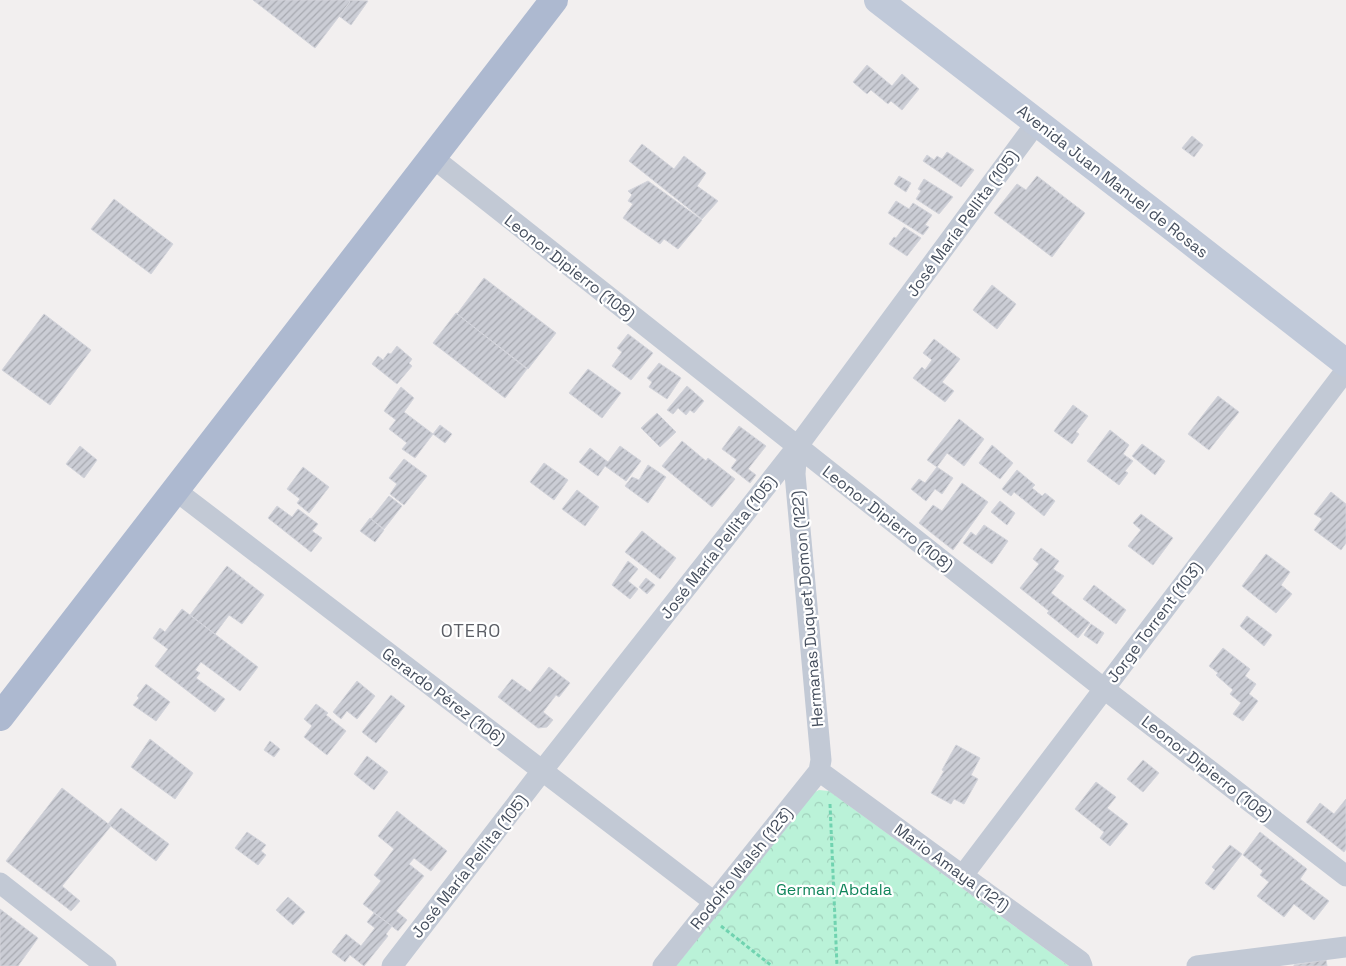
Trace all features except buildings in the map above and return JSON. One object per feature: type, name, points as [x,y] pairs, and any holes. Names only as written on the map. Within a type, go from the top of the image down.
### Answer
[{"type":"main road","points":[[0,717],[554,0]]},
{"type":"main road","name":"Avenida Juan Manuel de Rosas","points":[[878,0],[1346,363]]},
{"type":"street","name":"José María Pellita (105)","points":[[392,966],[542,771],[797,447],[1037,122]]},
{"type":"street","name":"Leonor Dipierro (108)","points":[[432,158],[1103,688],[1346,876]]},
{"type":"street","name":"Jorge Torrent (103)","points":[[963,875],[1346,370]]},
{"type":"street","name":"Hermanas Duquet Domon (122)","points":[[797,447],[795,474],[821,760],[819,771]]},
{"type":"street","name":"Gerardo Pérez (106)","points":[[175,490],[542,771],[714,911]]},
{"type":"street","name":"Mario Amaya (121)","points":[[819,771],[1080,961],[1082,966]]},
{"type":"street","name":"Rodolfo Walsh (123)","points":[[663,966],[714,911],[819,771]]},
{"type":"street","points":[[0,883],[106,966]]},
{"type":"street","points":[[1197,966],[1346,947]]},
{"type":"path","points":[[830,803],[837,966]]},
{"type":"path","points":[[714,911],[772,966]]},
{"type":"green space","name":"German Abdala","points":[[819,790],[829,791],[1069,966],[676,966],[813,793]]},
{"type":"district","name":"OTERO","points":[[471,631]]}]
